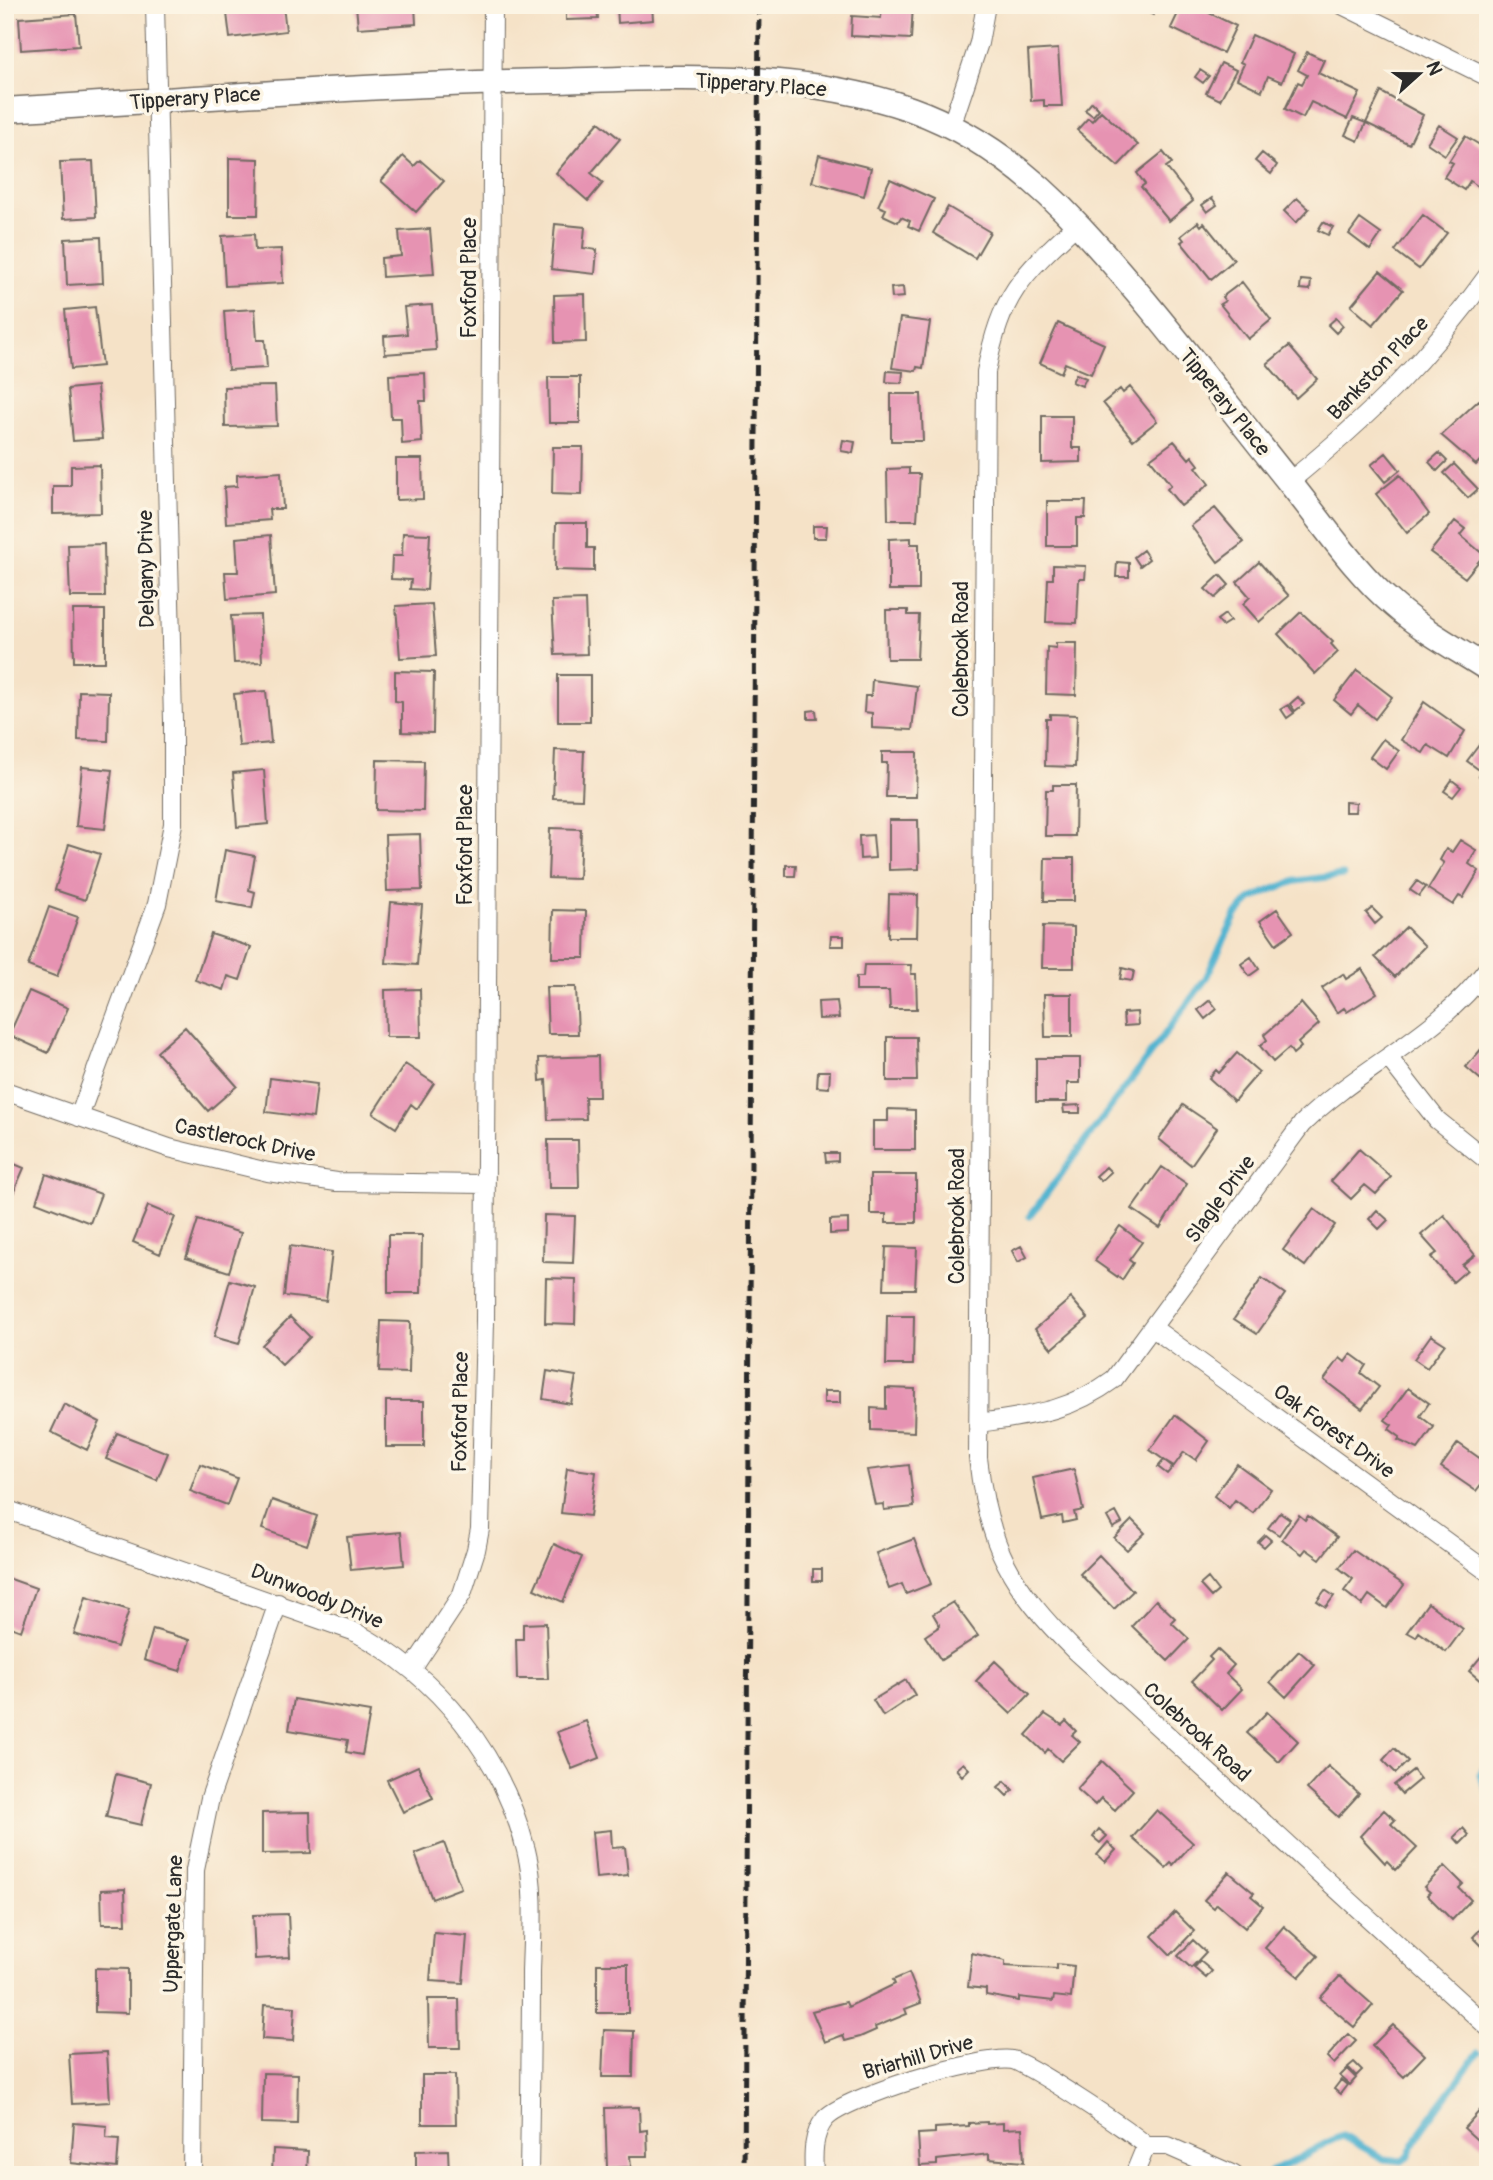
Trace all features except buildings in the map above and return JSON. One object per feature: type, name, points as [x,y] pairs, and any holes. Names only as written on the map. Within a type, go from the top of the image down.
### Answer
[{"type":"street","name":"Delgany Drive","points":[[79,1117],[157,904],[173,824],[173,720],[155,5]]},
{"type":"street","name":"Foxford Place","points":[[413,1668],[462,1594],[480,1529],[494,5]]},
{"type":"street","points":[[951,127],[979,43],[986,5]]},
{"type":"street","points":[[1342,5],[1488,77]]},
{"type":"street","name":"Tipperary Place","points":[[5,110],[392,85],[627,79],[799,84],[860,94],[912,110],[951,127],[1017,167],[1077,224],[1113,263],[1365,577],[1394,605],[1488,669]]},
{"type":"street","name":"Colebrook Road","points":[[1077,224],[1035,263],[1009,296],[994,330],[986,372],[978,1458],[982,1499],[1001,1557],[1020,1591],[1038,1614],[1074,1650],[1488,2027]]},
{"type":"street","name":"Bankston Place","points":[[1289,482],[1398,387],[1433,348],[1488,275]]},
{"type":"street","name":"Slagle Drive","points":[[979,1423],[1054,1412],[1090,1397],[1114,1379],[1302,1124],[1324,1102],[1443,1018],[1488,968]]},
{"type":"street","points":[[1388,1057],[1437,1121],[1488,1161]]},
{"type":"street","name":"Castlerock Drive","points":[[5,1091],[169,1149],[268,1172],[337,1182],[484,1184]]},
{"type":"street","name":"Oak Forest Drive","points":[[1153,1328],[1488,1572]]},
{"type":"street","name":"Dunwoody Drive","points":[[5,1508],[354,1631],[413,1668],[431,1684],[480,1746],[503,1787],[527,1852],[532,1913],[530,2175]]},
{"type":"street","name":"Uppergate Lane","points":[[192,2175],[195,1870],[210,1798],[278,1603]]},
{"type":"street","name":"Briarhill Drive","points":[[814,2175],[812,2149],[817,2134],[824,2120],[837,2108],[861,2097],[982,2061],[1009,2059],[1021,2062],[1136,2136],[1146,2146],[1168,2147],[1234,2175]]},
{"type":"street","points":[[1134,2175],[1146,2146]]},
{"type":"waterway","points":[[1030,1216],[1205,980],[1236,915],[1251,899],[1271,890],[1296,881],[1343,875]]},
{"type":"waterway","points":[[1488,1760],[1480,1775],[1488,1792]]},
{"type":"waterway","points":[[1271,2171],[1343,2136],[1384,2159],[1402,2161],[1409,2156],[1420,2132],[1478,2053]]},
{"type":"railway","points":[[744,2175],[759,5]]}]
